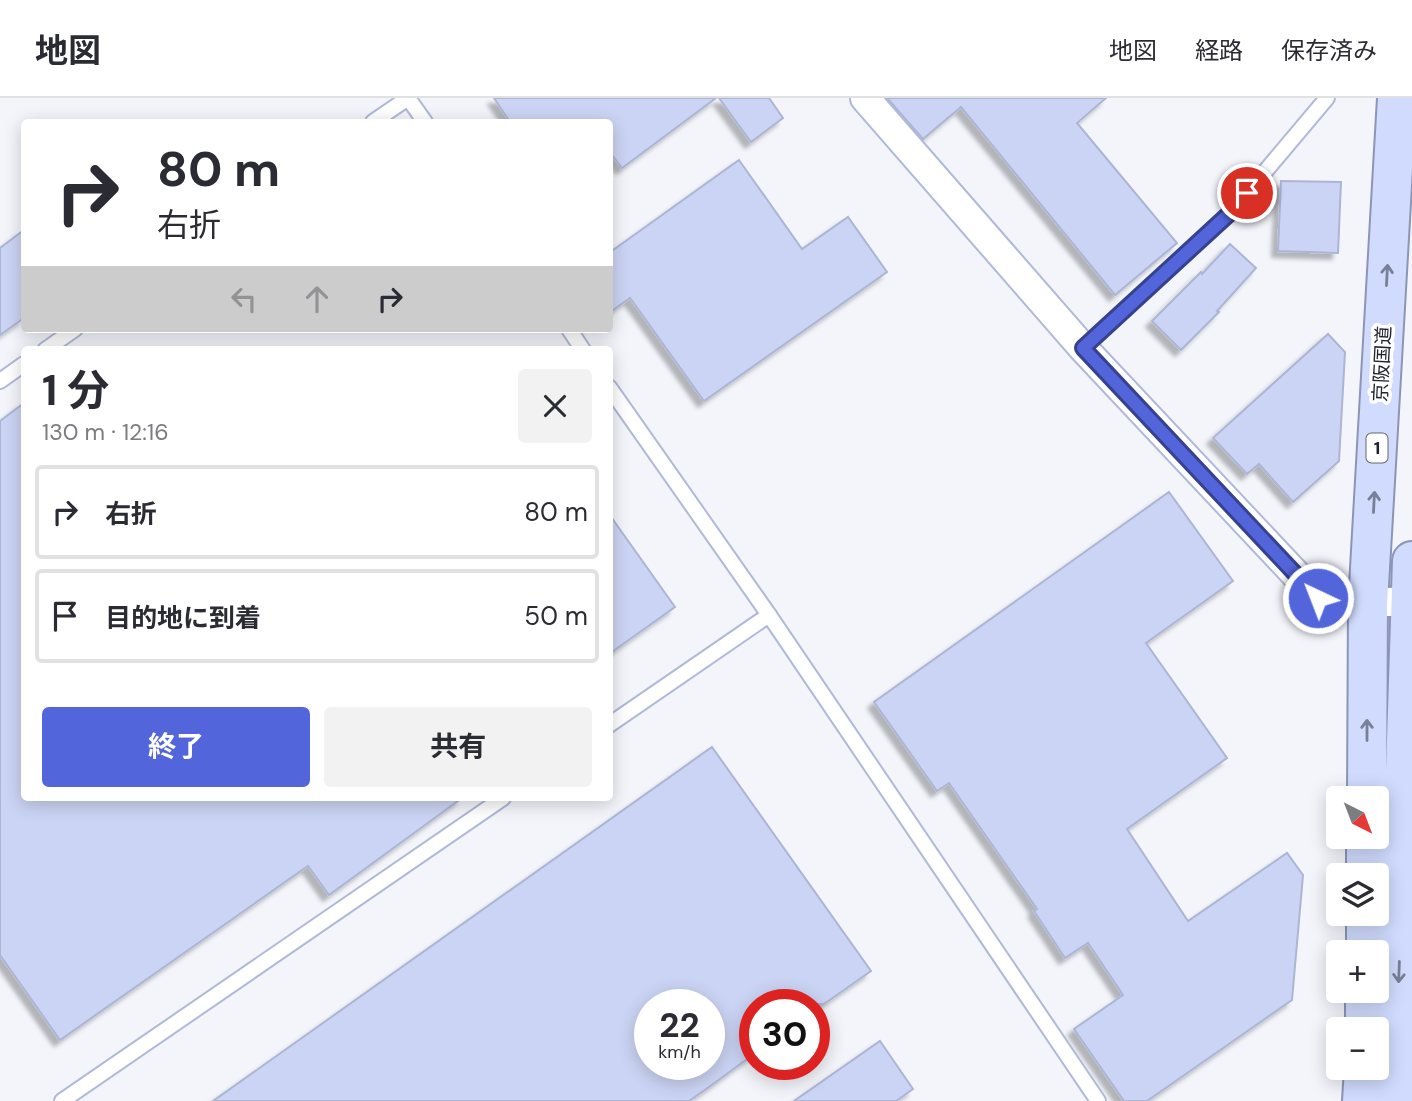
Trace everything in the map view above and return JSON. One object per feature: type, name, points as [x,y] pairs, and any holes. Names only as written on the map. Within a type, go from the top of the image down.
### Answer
[{"type":"highway","name":"京阪国道","points":[[1367,786],[1368,603],[1397,98]]},
{"type":"highway","points":[[1394,1101],[1392,1018],[1410,687],[1409,601],[1412,561]]},
{"type":"highway","points":[[1378,1003],[1392,1018]]},
{"type":"highway","points":[[1362,1101],[1363,1080]]},
{"type":"street","points":[[865,98],[1083,348],[1318,598],[1368,603],[1409,601]]},
{"type":"lane","points":[[377,119],[408,98],[423,119]]},
{"type":"lane","points":[[1083,348],[1231,212],[1327,98]]},
{"type":"lane","points":[[51,346],[69,333]]},
{"type":"lane","points":[[0,381],[21,366]]},
{"type":"lane","points":[[613,393],[769,615],[1098,1101]]},
{"type":"lane","points":[[613,722],[769,615]]},
{"type":"lane","points":[[62,1101],[499,801]]},
{"type":"building","points":[[494,98],[716,98],[622,168],[613,156],[613,119],[508,119]]},
{"type":"building","points":[[719,98],[769,98],[783,118],[751,142]]},
{"type":"building","points":[[887,98],[1106,98],[1077,123],[1177,243],[1115,295],[961,107],[923,139]]},
{"type":"building","points":[[739,160],[802,249],[848,217],[887,272],[704,401],[630,298],[613,310],[613,250]]},
{"type":"building","points":[[1281,181],[1341,182],[1338,253],[1278,251]]},
{"type":"building","points":[[21,232],[21,320],[0,335],[0,248]]},
{"type":"building","points":[[1230,244],[1256,268],[1217,311],[1219,312],[1181,350],[1152,321]]},
{"type":"building","points":[[1328,334],[1345,352],[1339,461],[1293,502],[1259,464],[1247,474],[1213,438]]},
{"type":"building","points":[[21,405],[21,801],[458,801],[329,895],[308,866],[60,1040],[0,955],[0,421]]},
{"type":"building","points":[[1169,492],[1233,581],[1146,643],[1227,758],[1127,829],[1188,921],[1287,853],[1303,875],[1292,1000],[1147,1101],[1124,1101],[1074,1029],[1123,995],[1088,943],[1065,958],[1034,911],[1037,909],[949,783],[937,791],[874,702]]},
{"type":"building","points":[[613,520],[675,607],[613,651]]},
{"type":"building","points":[[712,747],[871,971],[830,1000],[830,989],[739,989],[739,1065],[725,1075],[725,989],[634,989],[634,1080],[718,1080],[689,1101],[213,1101]]},
{"type":"building","points":[[880,1041],[913,1089],[896,1101],[794,1101],[824,1080],[830,1080],[830,1076]]},
{"type":"route","points":[[1247,193],[1231,212],[1083,348],[1318,598]]}]
